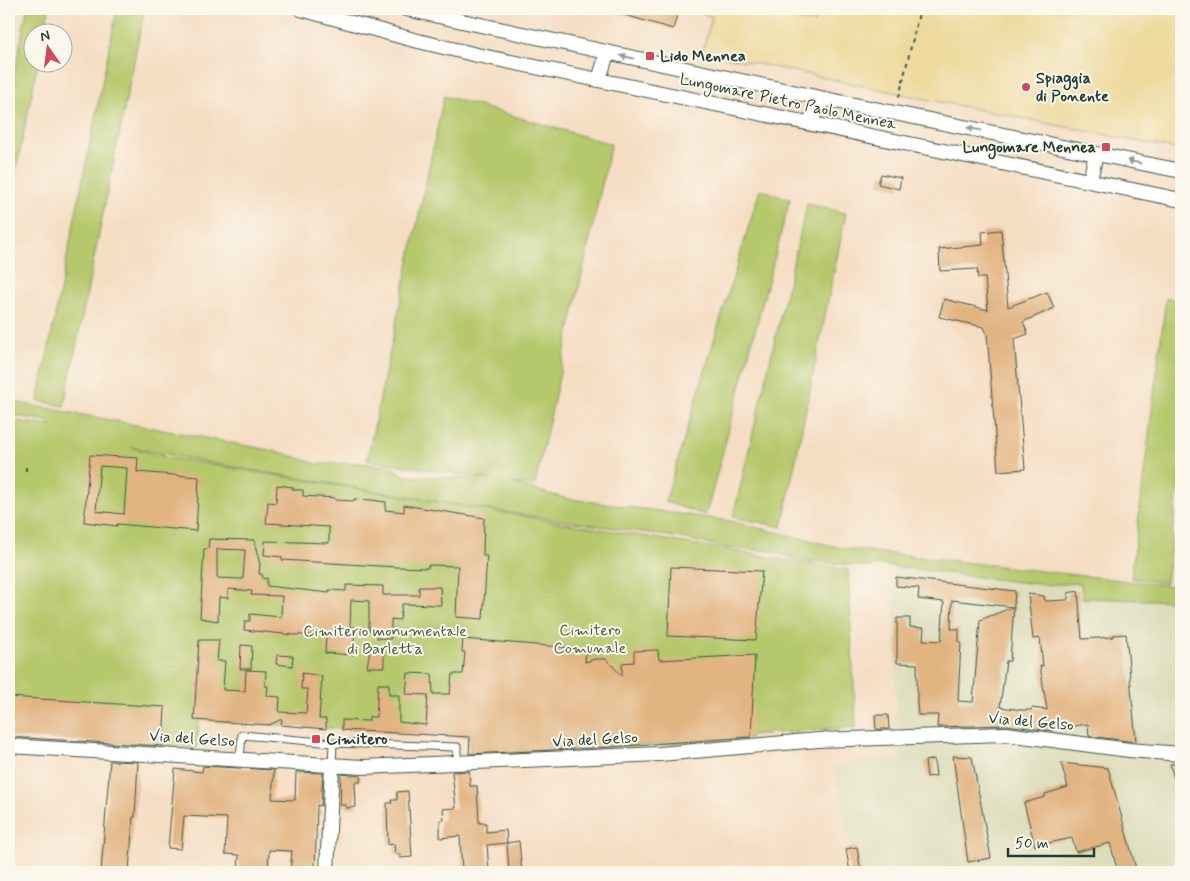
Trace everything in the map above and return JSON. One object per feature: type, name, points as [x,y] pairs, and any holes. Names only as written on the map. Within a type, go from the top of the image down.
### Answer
[{"type":"street","name":"Lungomare Pietro Paolo Mennea","points":[[301,9],[441,46],[1181,200]]},
{"type":"street","name":"Lungomare Pietro Paolo Mennea","points":[[406,9],[825,99],[1181,172]]},
{"type":"street","points":[[599,80],[607,53]]},
{"type":"street","points":[[808,123],[825,99]]},
{"type":"street","points":[[1090,180],[1096,154]]},
{"type":"street","name":"Via del Gelso","points":[[9,746],[363,768],[660,754],[818,740],[1006,734],[1129,750],[1181,754]]},
{"type":"street","points":[[327,872],[332,766]]},
{"type":"lane","points":[[240,759],[242,735],[333,743],[457,747],[457,764]]},
{"type":"lane","points":[[332,766],[333,743]]},
{"type":"path","points":[[898,97],[920,9]]},
{"type":"path","points":[[26,464],[26,471]]},
{"type":"shaded area","points":[[893,568],[1181,587],[1181,872],[856,872],[834,765],[897,757]]},
{"type":"green space","points":[[27,9],[49,9],[46,22],[24,22]]},
{"type":"green space","points":[[117,9],[135,9],[144,12],[64,406],[38,401]]},
{"type":"green space","points":[[22,35],[22,72],[36,72],[9,205],[9,101]]},
{"type":"green space","points":[[444,96],[611,144],[535,485],[512,483],[564,498],[730,521],[842,548],[1181,587],[1181,601],[1082,598],[1081,583],[1044,585],[880,565],[868,567],[800,560],[770,551],[727,548],[682,538],[464,506],[216,464],[131,447],[165,457],[848,570],[856,727],[751,735],[751,739],[469,756],[470,737],[199,720],[197,748],[9,736],[9,420],[51,426],[47,421],[9,415],[9,401],[280,452],[317,464],[357,463],[389,466],[405,476],[491,479],[367,460]]},
{"type":"green space","points":[[760,189],[790,199],[706,515],[665,502]]},
{"type":"green space","points":[[807,204],[846,213],[782,527],[733,517]]},
{"type":"green space","points":[[1166,298],[1181,301],[1181,465],[1166,583],[1131,578]]},
{"type":"sand","name":"Spiaggia di Ponente","points":[[699,9],[746,9],[814,23],[819,9],[1181,9],[1181,150],[702,52],[712,17],[697,11]]},
{"type":"building","points":[[611,9],[679,9],[673,29],[611,11]]},
{"type":"building","points":[[881,174],[901,178],[899,189],[878,184]]},
{"type":"building","points":[[1001,230],[1008,307],[1047,292],[1054,308],[1023,322],[1028,334],[1014,339],[1025,469],[998,471],[987,334],[984,327],[939,317],[944,299],[988,310],[985,278],[978,278],[977,269],[940,271],[939,249],[983,245],[982,232]]},
{"type":"building","points":[[90,455],[138,458],[137,472],[199,477],[196,531],[84,522]],"holes":[[[100,466],[127,468],[124,514],[96,511]]]},
{"type":"building","points":[[277,485],[293,487],[293,490],[303,490],[303,496],[335,498],[335,500],[354,501],[354,499],[386,502],[385,510],[404,512],[404,505],[484,518],[483,556],[487,556],[483,619],[456,617],[458,566],[428,565],[428,568],[396,567],[282,560],[282,557],[264,555],[265,541],[329,543],[329,527],[266,523],[268,502],[276,503]]},
{"type":"building","points":[[209,539],[254,540],[260,565],[259,574],[262,574],[263,579],[267,578],[267,586],[329,593],[329,590],[346,591],[346,585],[383,586],[383,595],[419,595],[419,587],[440,587],[441,605],[402,604],[400,620],[391,619],[391,639],[377,638],[378,631],[369,630],[369,601],[351,600],[350,627],[355,627],[353,655],[325,653],[326,635],[294,635],[244,630],[245,621],[250,621],[250,614],[281,617],[282,596],[251,595],[252,591],[228,589],[228,598],[219,597],[218,621],[200,618],[204,549],[208,549]],"holes":[[[217,549],[245,550],[243,579],[217,578]]]},
{"type":"building","points":[[671,567],[762,571],[756,640],[668,636]]},
{"type":"building","points":[[896,577],[1015,591],[1010,661],[1006,661],[1000,707],[1023,710],[1031,710],[1032,708],[1047,710],[1040,666],[1043,666],[1040,638],[1033,639],[1028,594],[1044,596],[1045,601],[1067,600],[1068,593],[1078,591],[1082,639],[1113,637],[1113,635],[1126,634],[1136,742],[1089,736],[1088,724],[1053,729],[1053,731],[1006,725],[937,727],[938,715],[918,715],[917,664],[897,663],[897,618],[910,618],[910,627],[924,628],[923,640],[941,641],[944,602],[918,599],[919,588],[896,586]],"holes":[[[952,600],[1013,607],[980,620],[973,702],[958,701],[961,642],[959,642],[959,629],[951,629]]]},
{"type":"building","points":[[463,639],[586,649],[585,662],[595,659],[606,659],[622,676],[622,663],[634,662],[634,651],[658,650],[659,660],[755,655],[751,737],[595,748],[469,754],[470,737],[342,730],[342,720],[369,721],[369,717],[376,717],[378,684],[389,684],[389,695],[399,695],[399,722],[426,725],[428,695],[406,694],[408,673],[432,674],[433,694],[450,694],[452,674],[463,674],[465,652],[462,652]]},
{"type":"building","points":[[199,640],[219,640],[217,661],[225,661],[223,690],[245,691],[246,670],[266,671],[265,686],[268,686],[267,696],[280,697],[279,712],[306,713],[308,689],[301,689],[302,673],[322,676],[319,719],[326,719],[326,729],[281,725],[282,719],[269,725],[194,720]]},
{"type":"building","points":[[241,645],[252,646],[251,669],[240,669]]},
{"type":"building","points":[[370,649],[384,650],[384,667],[367,667]]},
{"type":"building","points":[[277,655],[293,656],[292,666],[276,664]]},
{"type":"building","points":[[9,697],[165,707],[163,746],[9,737]]},
{"type":"building","points":[[875,715],[888,715],[889,729],[876,729]]},
{"type":"building","points":[[953,756],[972,757],[991,858],[968,862]]},
{"type":"building","points":[[934,759],[936,776],[927,777],[925,761]]},
{"type":"building","points":[[110,761],[138,762],[129,872],[101,872]]},
{"type":"building","points":[[1061,763],[1108,768],[1137,872],[1118,872],[1110,843],[1076,852],[1072,838],[1035,846],[1024,803],[1045,797],[1045,794],[1068,787]]},
{"type":"building","points":[[1170,764],[1181,764],[1181,794],[1178,794]]},
{"type":"building","points":[[203,766],[274,770],[272,799],[295,800],[296,772],[323,773],[321,806],[317,805],[315,872],[290,872],[292,851],[269,850],[268,872],[238,872],[239,855],[225,854],[227,818],[184,816],[181,849],[168,848],[175,769],[202,772]]},
{"type":"building","points":[[469,771],[470,786],[477,786],[479,823],[486,823],[486,832],[506,830],[507,843],[487,845],[489,872],[462,872],[460,836],[440,838],[440,820],[444,820],[443,809],[456,808],[452,772]]},
{"type":"building","points":[[341,774],[361,776],[360,782],[355,782],[356,807],[346,808],[346,805],[340,805]]},
{"type":"building","points":[[408,791],[412,857],[400,858],[400,854],[395,854],[394,844],[388,845],[387,803],[392,803],[391,800],[397,800],[397,792]]},
{"type":"building","points":[[519,841],[522,872],[509,872],[507,843]]},
{"type":"building","points":[[857,847],[861,872],[850,872],[846,849]]},
{"type":"place","name":"Lido Mennea","points":[[650,56]]},
{"type":"place","name":"Spiaggia di Ponente","points":[[1026,87]]},
{"type":"place","name":"Lungomare Mennea","points":[[1106,147]]},
{"type":"place","name":"Cimitero","points":[[316,739]]},
{"type":"park label","name":"Cimitero Comunale","points":[[590,639]]},
{"type":"park label","name":"Cimiterio monumentale di Barletta","points":[[385,640]]}]
